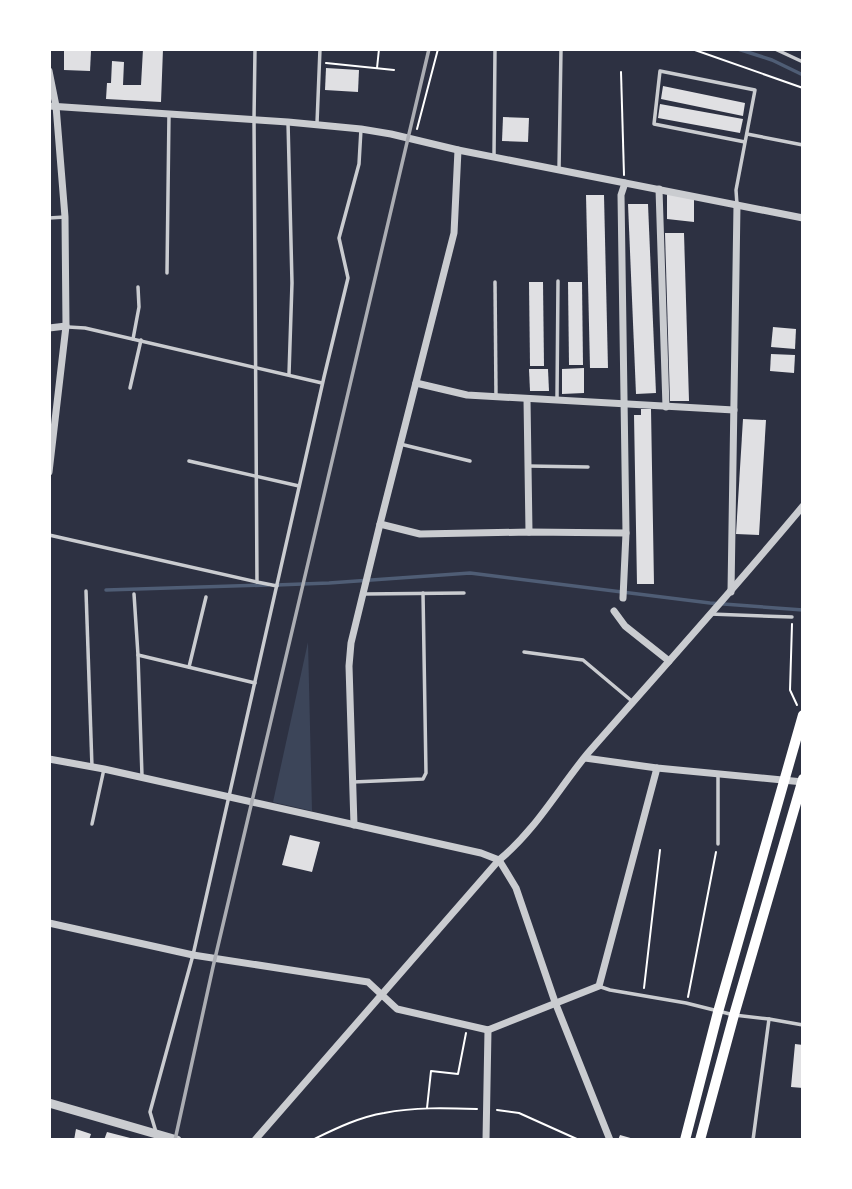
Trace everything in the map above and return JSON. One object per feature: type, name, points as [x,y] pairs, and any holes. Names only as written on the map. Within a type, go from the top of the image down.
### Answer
[{"type":"main road","points":[[685,1140],[718,1012],[803,716]]},
{"type":"main road","points":[[699,1140],[803,781]]},
{"type":"street","points":[[49,71],[65,218],[66,327],[49,472]]},
{"type":"street","points":[[53,106],[361,129],[803,218]]},
{"type":"street","points":[[355,825],[349,666],[351,643],[454,233],[458,150]]},
{"type":"street","points":[[623,598],[626,533],[621,195],[625,183]]},
{"type":"street","points":[[659,189],[666,407]]},
{"type":"street","points":[[731,592],[737,205]]},
{"type":"street","points":[[49,328],[66,327]]},
{"type":"street","points":[[416,383],[467,396],[734,410]]},
{"type":"street","points":[[527,399],[529,532]]},
{"type":"street","points":[[255,1140],[499,860],[514,848],[584,758],[803,506]]},
{"type":"street","points":[[380,524],[420,534],[626,533]]},
{"type":"street","points":[[614,611],[625,626],[668,661]]},
{"type":"street","points":[[584,758],[657,768],[803,781]]},
{"type":"street","points":[[49,759],[481,853],[499,860],[516,888],[555,1002],[610,1140]]},
{"type":"street","points":[[49,923],[193,955],[368,982],[397,1009],[488,1030],[599,986],[657,768]]},
{"type":"street","points":[[486,1140],[488,1030]]},
{"type":"street","points":[[49,1103],[155,1137],[177,1140]]},
{"type":"lane","points":[[255,49],[257,582]]},
{"type":"lane","points":[[317,125],[320,49]]},
{"type":"lane","points":[[494,157],[495,49]]},
{"type":"lane","points":[[559,170],[561,49]]},
{"type":"lane","points":[[775,49],[803,62]]},
{"type":"lane","points":[[737,205],[736,190],[755,90],[660,71],[654,124],[745,142]]},
{"type":"lane","points":[[167,273],[169,114]]},
{"type":"lane","points":[[288,122],[292,283],[289,374]]},
{"type":"lane","points":[[155,1137],[150,1112],[193,955],[348,278],[339,238],[359,164],[361,129]]},
{"type":"lane","points":[[747,134],[803,145]]},
{"type":"lane","points":[[49,218],[65,218]]},
{"type":"lane","points":[[557,400],[558,281]]},
{"type":"lane","points":[[495,282],[496,398]]},
{"type":"lane","points":[[133,339],[139,307],[138,287]]},
{"type":"lane","points":[[66,327],[85,328],[141,340],[323,383]]},
{"type":"lane","points":[[130,388],[141,340]]},
{"type":"lane","points":[[400,443],[470,461]]},
{"type":"lane","points":[[189,461],[299,485]]},
{"type":"lane","points":[[528,466],[588,467]]},
{"type":"lane","points":[[49,535],[277,586]]},
{"type":"lane","points":[[86,591],[92,767]]},
{"type":"lane","points":[[353,782],[423,779],[426,773],[423,593]]},
{"type":"lane","points":[[363,594],[464,593]]},
{"type":"lane","points":[[134,594],[142,778]]},
{"type":"lane","points":[[189,667],[206,597]]},
{"type":"lane","points":[[710,614],[792,617]]},
{"type":"lane","points":[[524,652],[583,660],[633,702]]},
{"type":"lane","points":[[138,655],[255,683]]},
{"type":"lane","points":[[92,824],[104,769]]},
{"type":"lane","points":[[718,844],[719,774]]},
{"type":"lane","points":[[599,986],[718,1012],[803,1026]]},
{"type":"lane","points":[[753,1140],[769,1019]]},
{"type":"path","points":[[377,68],[379,49]]},
{"type":"path","points":[[417,130],[438,49]]},
{"type":"path","points":[[692,49],[803,88]]},
{"type":"path","points":[[320,62],[394,70]]},
{"type":"path","points":[[621,72],[625,183]]},
{"type":"path","points":[[792,617],[790,690],[803,716]]},
{"type":"path","points":[[686,1003],[718,844]]},
{"type":"path","points":[[643,996],[660,850]]},
{"type":"path","points":[[427,1109],[430,1071],[458,1074],[467,1025]]},
{"type":"path","points":[[312,1140],[344,1125],[383,1113],[427,1109],[487,1109],[519,1113],[579,1140]]},
{"type":"shaded area","points":[[308,642],[312,811],[273,802]]},
{"type":"building","points":[[143,49],[163,49],[161,102],[106,99],[107,83],[111,83],[112,61],[124,62],[123,85],[141,85]]},
{"type":"building","points":[[64,50],[91,51],[90,71],[64,70]]},
{"type":"building","points":[[326,68],[359,70],[358,92],[325,90]]},
{"type":"building","points":[[663,86],[745,103],[743,116],[661,99]]},
{"type":"building","points":[[660,104],[743,119],[740,133],[658,118]]},
{"type":"building","points":[[503,117],[529,118],[528,142],[502,141]]},
{"type":"building","points":[[667,194],[694,198],[694,222],[667,219]]},
{"type":"building","points":[[586,195],[604,195],[608,368],[590,368]]},
{"type":"building","points":[[628,204],[648,204],[656,393],[636,394]]},
{"type":"building","points":[[665,233],[684,233],[689,401],[670,401]]},
{"type":"building","points":[[529,282],[543,282],[544,366],[530,366]]},
{"type":"building","points":[[568,282],[582,282],[583,365],[569,365]]},
{"type":"building","points":[[773,327],[796,329],[795,349],[771,347]]},
{"type":"building","points":[[771,354],[795,355],[794,373],[770,371]]},
{"type":"building","points":[[584,368],[584,393],[562,394],[562,369]]},
{"type":"building","points":[[529,369],[548,369],[549,391],[530,391]]},
{"type":"building","points":[[641,409],[651,409],[654,584],[637,584],[634,415],[641,415]]},
{"type":"building","points":[[743,419],[766,420],[759,535],[736,534]]},
{"type":"building","points":[[290,835],[320,842],[312,872],[282,865]]},
{"type":"building","points":[[795,1044],[803,1045],[803,1088],[791,1087]]},
{"type":"building","points":[[76,1129],[91,1134],[89,1140],[74,1140]]},
{"type":"building","points":[[107,1132],[134,1139],[134,1140],[104,1140]]},
{"type":"building","points":[[620,1135],[634,1139],[634,1140],[618,1140]]},
{"type":"waterway","points":[[738,49],[772,60],[803,75]]},
{"type":"waterway","points":[[276,585],[470,573],[710,603],[803,610]]},
{"type":"waterway","points":[[106,590],[268,585]]},
{"type":"railway","points":[[175,1140],[213,967],[429,49]]}]
